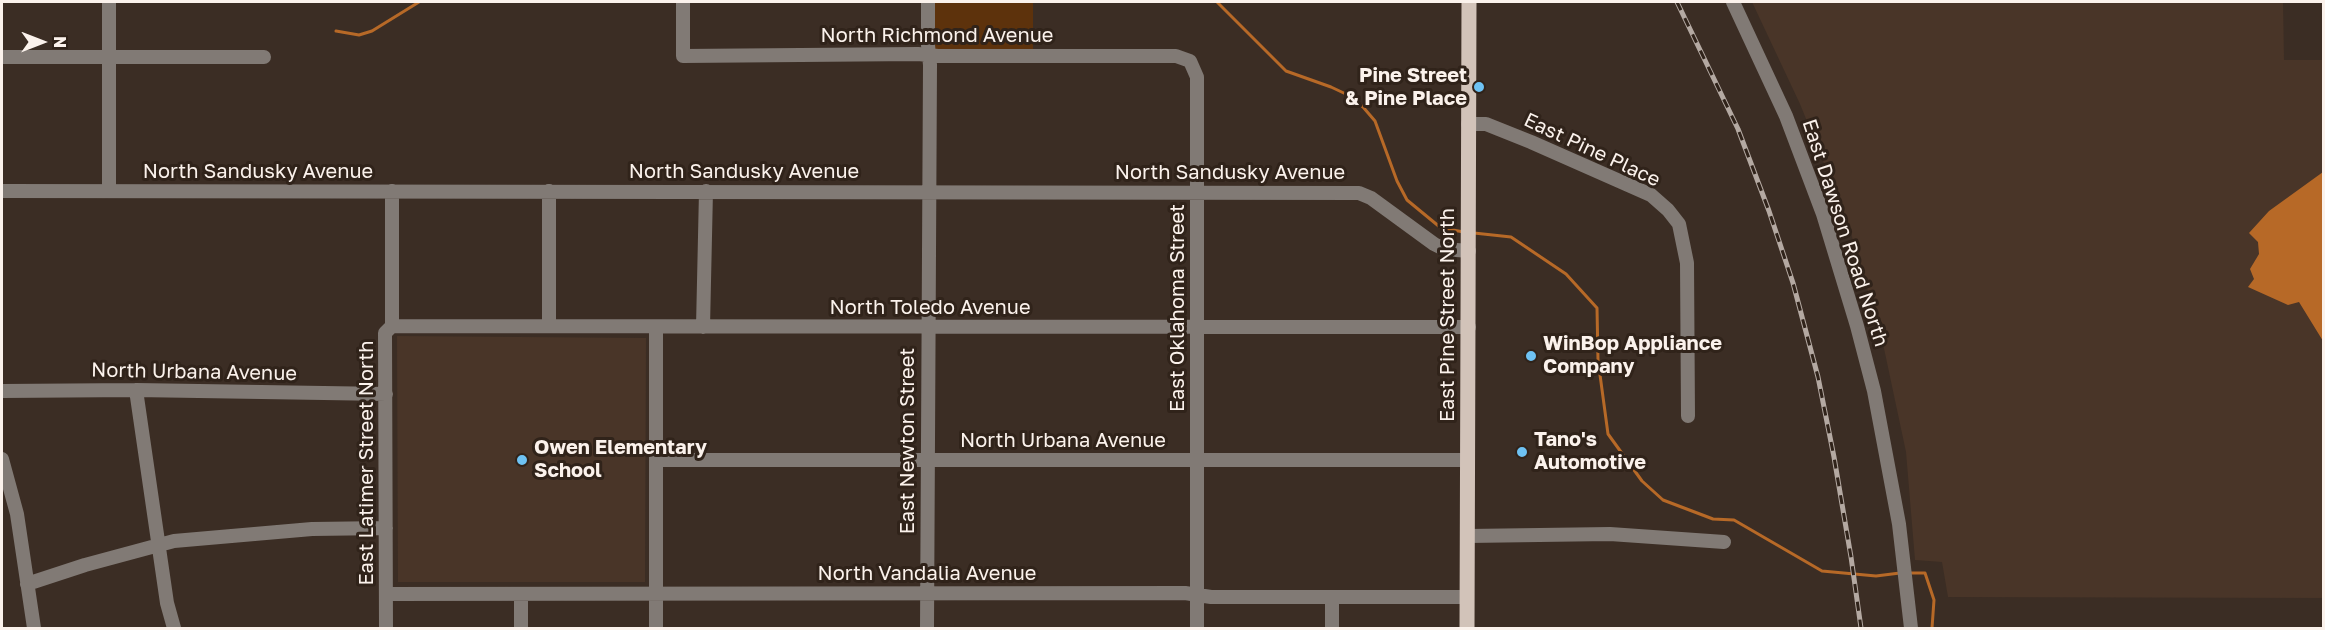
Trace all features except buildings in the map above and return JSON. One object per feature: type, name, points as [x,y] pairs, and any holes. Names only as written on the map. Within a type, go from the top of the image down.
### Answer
[{"type":"main road","name":"East Pine Street North","points":[[1467,628],[1469,2]]},
{"type":"street","points":[[109,2],[109,190]]},
{"type":"street","name":"North Richmond Avenue","points":[[683,2],[683,56],[1176,56],[1190,61]]},
{"type":"street","name":"East Newton Street","points":[[927,628],[928,2]]},
{"type":"street","name":"East Dawson Road North","points":[[1733,2],[1768,73],[1786,116],[1835,253],[1874,391],[1899,524],[1911,628]]},
{"type":"street","points":[[2,57],[264,57]]},
{"type":"street","name":"East Oklahoma Street","points":[[1190,61],[1197,77],[1197,628]]},
{"type":"street","name":"East Pine Place","points":[[1468,124],[1486,124],[1651,195],[1668,210],[1679,224],[1687,263],[1688,416]]},
{"type":"street","name":"North Sandusky Avenue","points":[[2,191],[1359,193],[1371,198],[1434,244],[1444,249],[1469,248]]},
{"type":"street","name":"East Latimer Street North","points":[[386,628],[385,333],[392,326],[392,191]]},
{"type":"street","points":[[549,191],[549,327]]},
{"type":"street","points":[[703,327],[706,191]]},
{"type":"street","name":"North Toledo Avenue","points":[[392,326],[1469,327]]},
{"type":"street","points":[[656,328],[656,628]]},
{"type":"street","points":[[136,390],[167,603],[174,628]]},
{"type":"street","name":"North Urbana Avenue","points":[[2,391],[136,390],[386,394]]},
{"type":"street","points":[[2,459],[17,514],[34,628]]},
{"type":"street","name":"North Urbana Avenue","points":[[657,460],[1468,460]]},
{"type":"street","points":[[27,584],[159,544],[312,529],[386,528]]},
{"type":"street","points":[[1468,536],[1610,534],[1724,542]]},
{"type":"street","name":"North Vandalia Avenue","points":[[386,594],[1185,593],[1211,597],[1467,597]]},
{"type":"street","points":[[520,594],[520,628]]},
{"type":"street","points":[[1332,597],[1332,628]]},
{"type":"shaded area","points":[[935,2],[1033,2],[1033,51],[935,49]]},
{"type":"shaded area","points":[[1752,2],[2283,2],[2284,60],[2323,60],[2323,598],[1948,597],[1942,562],[1915,560],[1906,452],[1882,339],[1848,223],[1800,104]]},
{"type":"shaded area","points":[[2323,172],[2323,341],[2299,302],[2288,305],[2248,287],[2254,279],[2250,269],[2259,254],[2258,242],[2249,233],[2269,211]]},
{"type":"shaded area","name":"Owen Elementary School","points":[[397,336],[646,338],[645,582],[398,582]]},
{"type":"waterway","points":[[336,31],[359,35],[372,31],[419,2]]},
{"type":"waterway","points":[[1217,2],[1286,71],[1331,87],[1348,95],[1363,107],[1375,121],[1397,181],[1407,200],[1441,228],[1464,232]]},
{"type":"waterway","points":[[1474,233],[1511,237],[1566,274],[1597,308],[1598,360],[1608,434],[1642,481],[1663,500],[1713,519],[1734,520],[1822,571],[1876,576],[1900,573]]},
{"type":"waterway","points":[[1910,573],[1925,573],[1934,600],[1932,628]]},
{"type":"railway","points":[[1677,2],[1738,129],[1793,283],[1818,377],[1834,457],[1861,628]]},
{"type":"place","name":"Pine Street & Pine Place","points":[[1479,87]]},
{"type":"place","name":"WinBop Appliance Company","points":[[1531,356]]},
{"type":"place","name":"Tano's Automotive","points":[[1522,452]]},
{"type":"place","name":"Owen Elementary School","points":[[522,460]]}]
